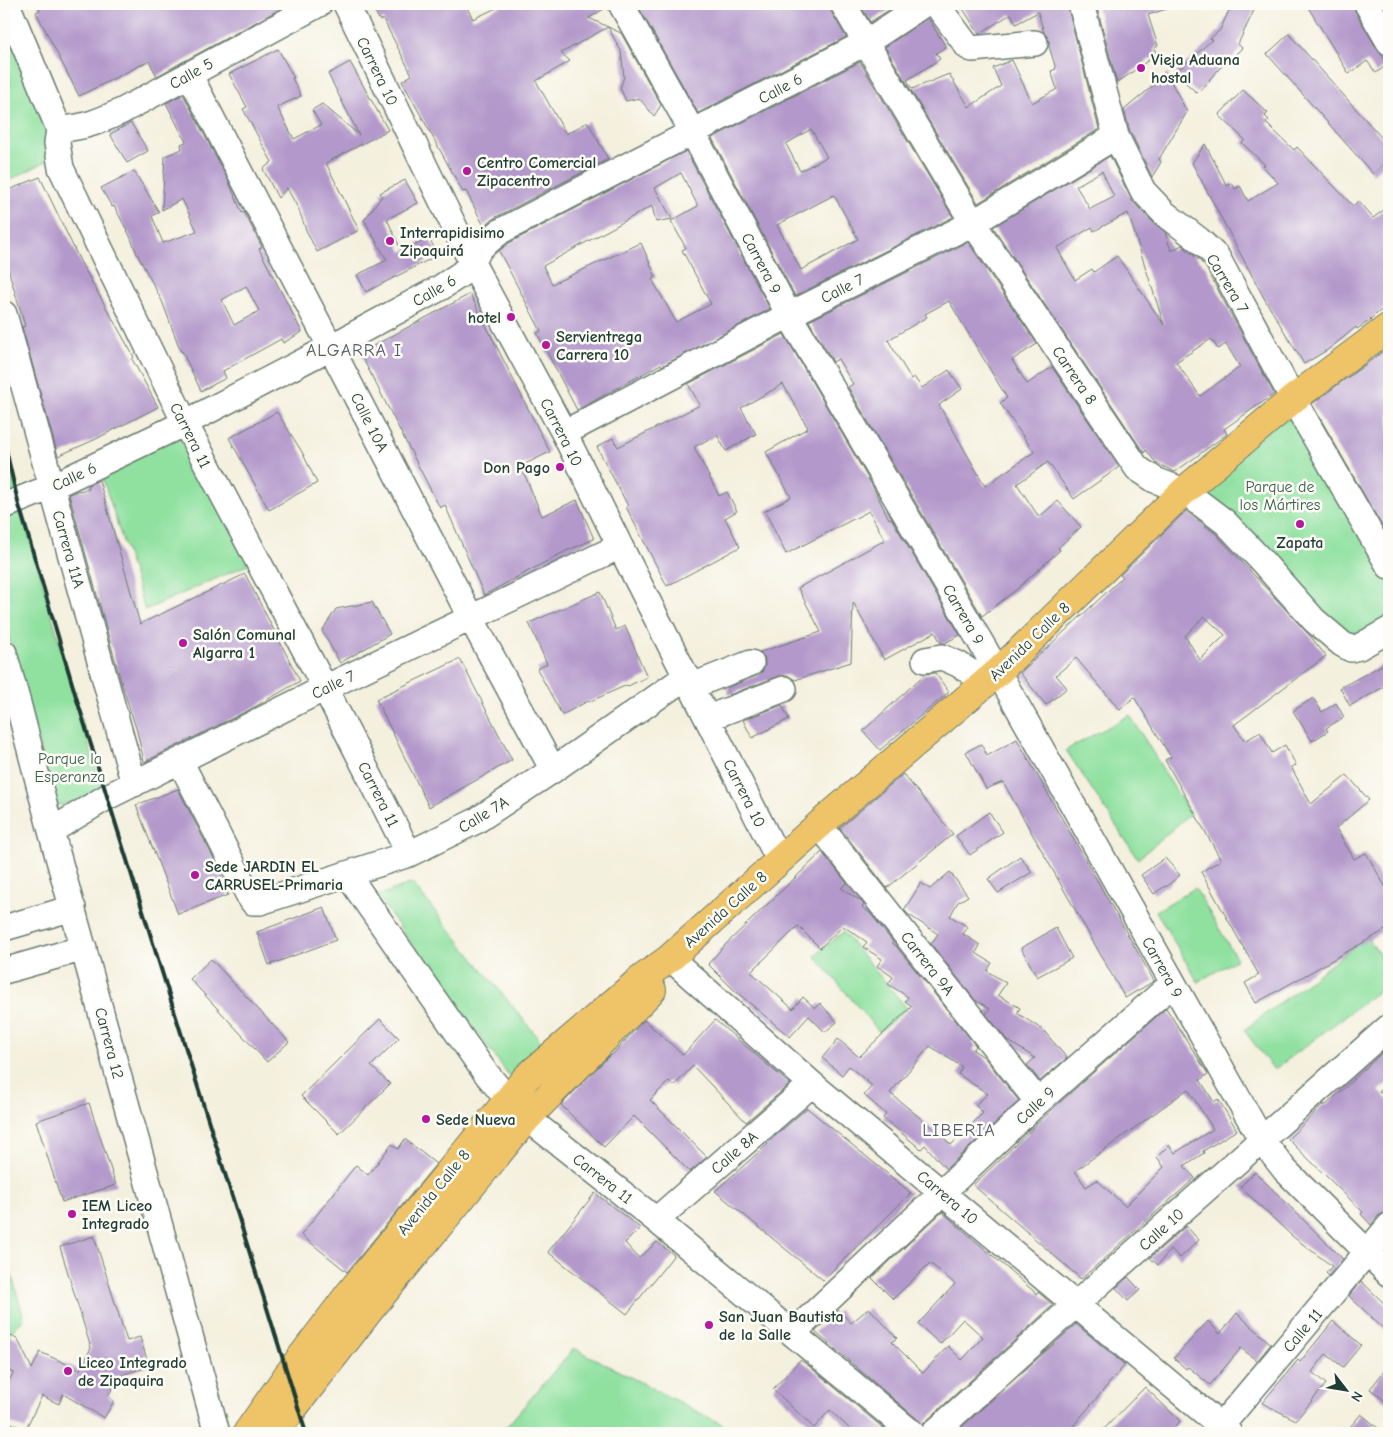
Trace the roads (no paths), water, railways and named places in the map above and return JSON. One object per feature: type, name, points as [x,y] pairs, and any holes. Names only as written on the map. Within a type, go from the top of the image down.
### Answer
[{"type":"main road","name":"Avenida Calle 8","points":[[247,1433],[349,1294],[518,1109],[651,991],[670,958],[818,825],[998,672],[1184,491],[1293,399],[1389,327]]},
{"type":"main road","name":"Avenida Calle 8","points":[[274,1433],[368,1312],[518,1109]]},
{"type":"street","name":"Carrera 11","points":[[7,4],[59,129],[57,143],[61,168],[185,423],[325,688],[409,854]]},
{"type":"street","name":"Calle 5","points":[[59,129],[77,128],[93,124],[319,4]]},
{"type":"street","name":"Carrera 10","points":[[346,4],[472,263],[564,433],[779,860]]},
{"type":"street","name":"Carrera 9","points":[[621,4],[693,133],[789,315],[998,672],[1261,1139],[1286,1170],[1389,1274]]},
{"type":"street","name":"Carrera 8","points":[[843,4],[972,223],[1137,468],[1155,480],[1184,491],[1225,522],[1314,620],[1342,644],[1351,649],[1359,647],[1389,630]]},
{"type":"street","name":"Calle 6","points":[[4,506],[51,487],[185,423],[452,282],[472,263],[480,248],[502,231],[865,43],[924,4]]},
{"type":"street","points":[[936,4],[968,47],[972,49],[1035,43]]},
{"type":"street","name":"Carrera 7","points":[[1081,4],[1116,136],[1143,191],[1164,213],[1199,240],[1217,257],[1293,399],[1389,566]]},
{"type":"street","points":[[1367,4],[1389,42]]},
{"type":"street","name":"Calle 10A","points":[[190,74],[472,618],[553,770]]},
{"type":"street","name":"Calle 7","points":[[564,433],[789,315],[972,223],[1116,136]]},
{"type":"street","name":"Carrera 11A","points":[[4,314],[134,784]]},
{"type":"street","name":"Calle 7","points":[[51,830],[107,797],[325,688],[620,546]]},
{"type":"street","name":"Carrera 12","points":[[4,653],[11,705],[51,830],[217,1433]]},
{"type":"street","points":[[925,660],[942,657],[972,673],[998,672]]},
{"type":"street","name":"Calle 7A","points":[[180,761],[249,896],[253,902],[260,902],[409,854],[476,820],[690,681],[751,663]]},
{"type":"street","points":[[708,718],[784,688]]},
{"type":"street","name":"Carrera 9A","points":[[818,825],[1038,1102]]},
{"type":"street","name":"Carrera 11","points":[[347,874],[482,1068],[518,1109],[656,1220],[912,1433]]},
{"type":"street","points":[[4,928],[73,908]]},
{"type":"street","points":[[4,971],[84,948]]},
{"type":"street","name":"Carrera 10","points":[[670,958],[812,1084],[943,1193],[1221,1431]]},
{"type":"street","name":"Calle 9","points":[[793,1333],[1038,1102],[1172,984]]},
{"type":"street","name":"Calle 10","points":[[934,1433],[1261,1139],[1389,1027]]},
{"type":"street","name":"Calle 8A","points":[[656,1220],[812,1084]]},
{"type":"street","name":"Calle 11","points":[[1221,1431],[1389,1226]]},
{"type":"railway","points":[[4,441],[18,502],[77,700],[306,1433]]},
{"type":"place","name":"Vieja Aduana hostal","points":[[1141,68]]},
{"type":"place","name":"Centro Comercial Zipacentro","points":[[467,171]]},
{"type":"place","name":"Interrapidisimo Zipaquirá","points":[[390,241]]},
{"type":"place","name":"hotel","points":[[511,317]]},
{"type":"place","name":"Servientrega Carrera 10","points":[[546,345]]},
{"type":"place","name":"Don Pago","points":[[560,467]]},
{"type":"place","name":"Zapata","points":[[1300,524]]},
{"type":"place","name":"Salón Comunal Algarra 1","points":[[183,643]]},
{"type":"place","name":"Sede JARDIN EL CARRUSEL-Primaria","points":[[195,875]]},
{"type":"place","name":"Sede Nueva","points":[[426,1119]]},
{"type":"place","name":"IEM Liceo Integrado","points":[[72,1214]]},
{"type":"place","name":"San Juan Bautista de la Salle","points":[[709,1325]]},
{"type":"place","name":"Liceo Integrado de Zipaquira","points":[[68,1371]]},
{"type":"district","name":"ALGARRA I","points":[[354,350]]},
{"type":"district","name":"LIBERIA","points":[[959,1130]]},
{"type":"park label","name":"Parque de los Mártires","points":[[1280,495]]},
{"type":"park label","name":"Parque la Esperanza","points":[[70,767]]}]
